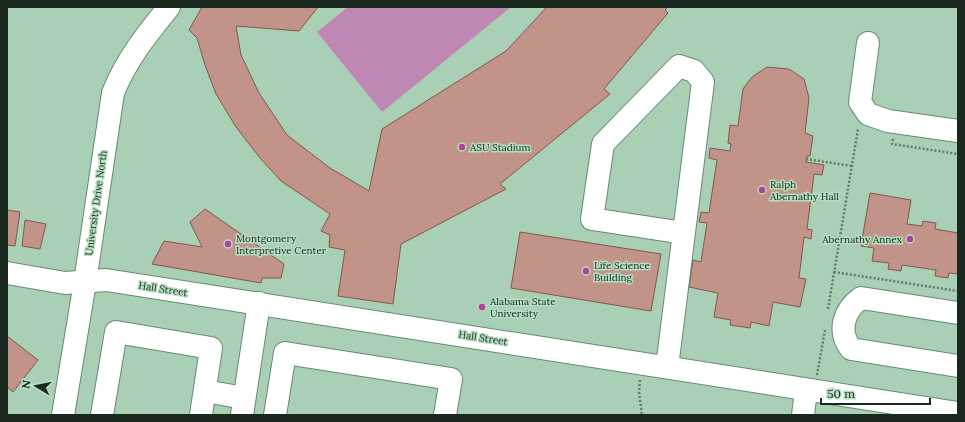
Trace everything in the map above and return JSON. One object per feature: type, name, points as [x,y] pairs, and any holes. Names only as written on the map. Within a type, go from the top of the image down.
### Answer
[{"type":"street","name":"University Drive North","points":[[63,415],[85,282],[112,93],[120,74],[139,44],[169,7]]},
{"type":"street","points":[[868,44],[860,102],[868,114],[888,121],[958,131]]},
{"type":"street","points":[[667,367],[684,233],[703,82],[694,70],[679,66],[602,144],[592,219],[684,233]]},
{"type":"street","name":"Hall Street","points":[[7,273],[65,283],[106,280],[667,367],[812,384],[958,413]]},
{"type":"street","points":[[958,313],[861,298],[853,304],[847,314],[843,330],[845,340],[851,349],[958,366]]},
{"type":"street","points":[[244,400],[259,303]]},
{"type":"street","points":[[102,415],[116,332],[211,348],[201,415]]},
{"type":"street","points":[[275,415],[285,353],[451,379],[445,415]]},
{"type":"street","points":[[803,415],[812,384]]},
{"type":"street","points":[[205,392],[244,400],[278,393]]},
{"type":"path","points":[[827,317],[860,122]]},
{"type":"path","points":[[806,159],[852,166]]},
{"type":"path","points":[[834,272],[958,291]]},
{"type":"path","points":[[812,384],[826,324]]},
{"type":"path","points":[[640,378],[639,392],[642,415]]},
{"type":"shaded area","points":[[348,7],[511,7],[382,112],[317,32]]},
{"type":"building","name":"ASU Stadium","points":[[202,7],[318,7],[299,31],[236,26],[241,55],[259,93],[287,135],[330,168],[369,191],[382,129],[506,51],[547,7],[668,7],[665,10],[668,13],[604,89],[610,94],[500,184],[506,189],[401,244],[393,304],[338,296],[345,250],[329,247],[330,235],[321,231],[330,214],[281,181],[260,158],[236,127],[216,94],[197,38],[189,30]]},
{"type":"building","name":"Ralph Abernathy Hall","points":[[767,67],[789,69],[804,79],[809,98],[805,133],[813,136],[810,156],[807,156],[806,162],[824,165],[822,175],[814,174],[807,229],[812,230],[811,239],[804,237],[799,278],[806,279],[800,307],[773,302],[769,326],[751,322],[750,328],[730,325],[731,320],[714,317],[718,293],[689,287],[693,260],[701,262],[707,223],[699,222],[701,212],[709,213],[717,160],[709,158],[710,148],[730,151],[731,144],[728,143],[730,125],[738,126],[743,89],[752,77]]},
{"type":"building","name":"Abernathy Annex","points":[[870,193],[911,200],[907,224],[922,226],[923,221],[936,223],[935,229],[958,233],[958,274],[949,273],[948,278],[935,276],[936,270],[902,265],[901,271],[888,269],[889,263],[872,261],[874,248],[861,246]]},
{"type":"building","name":"Montgomery Interpretive Center","points":[[205,209],[284,264],[281,278],[262,278],[261,283],[152,264],[164,241],[202,247],[190,222]]},
{"type":"building","points":[[7,210],[20,212],[15,246],[7,245]]},
{"type":"building","points":[[25,220],[46,224],[40,249],[22,246]]},
{"type":"building","name":"Life Science Building","points":[[520,232],[661,254],[651,311],[511,288]]},
{"type":"building","points":[[7,336],[38,360],[13,392],[7,387]]},
{"type":"place","name":"ASU Stadium","points":[[462,147]]},
{"type":"place","name":"Ralph Abernathy Hall","points":[[762,190]]},
{"type":"place","name":"Abernathy Annex","points":[[910,239]]},
{"type":"place","name":"Montgomery Interpretive Center","points":[[228,244]]},
{"type":"place","name":"Life Science Building","points":[[586,271]]},
{"type":"place","name":"Alabama State University","points":[[482,307]]}]
